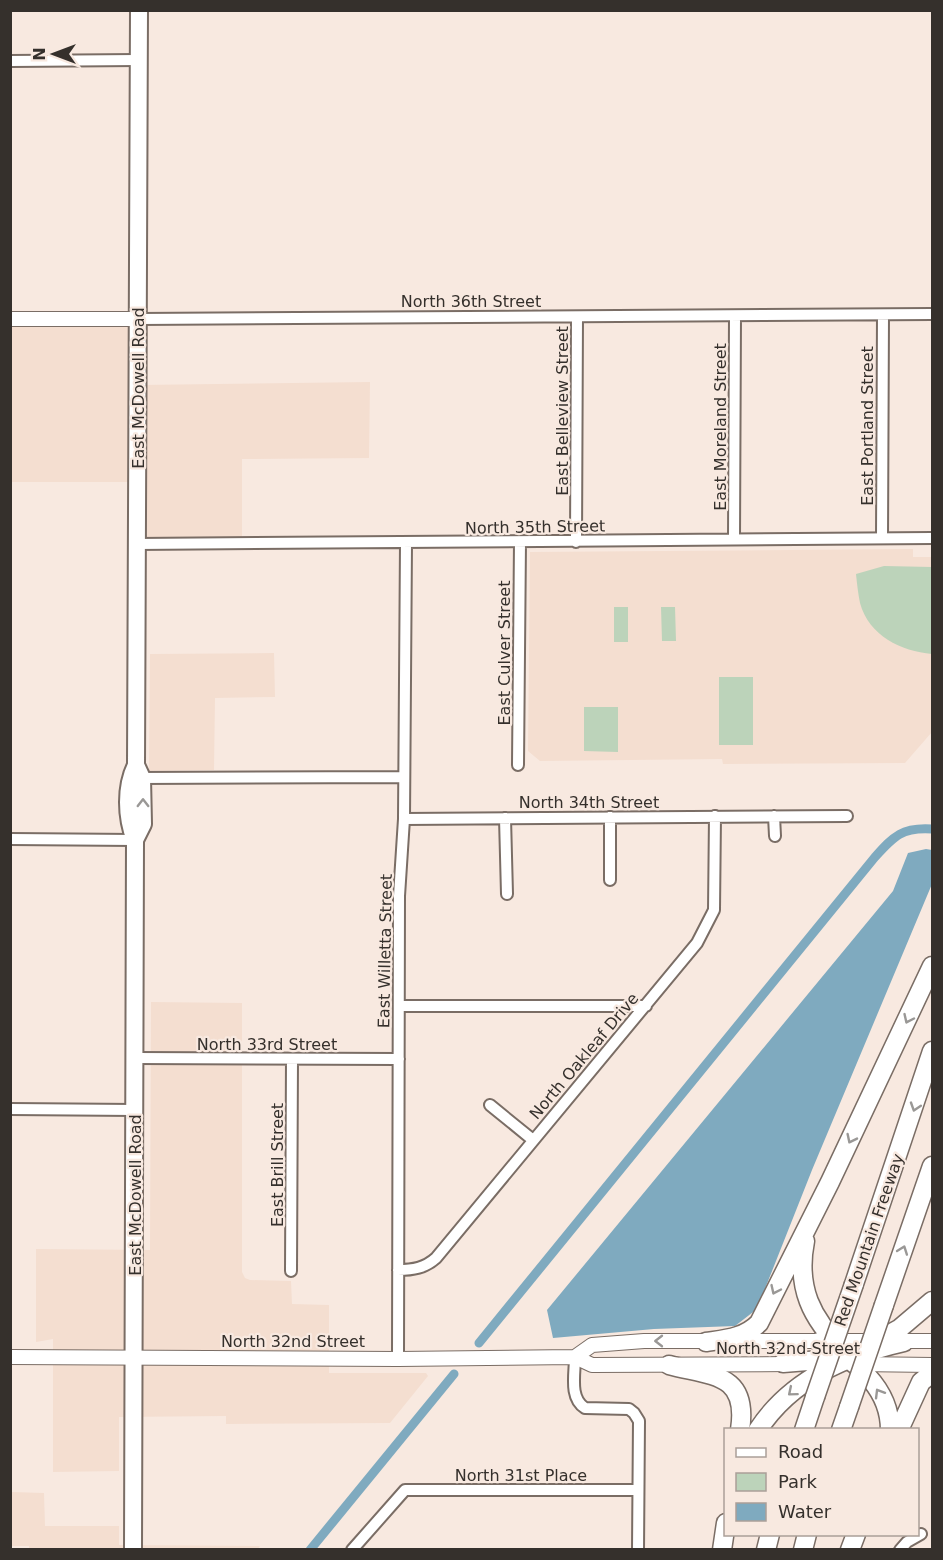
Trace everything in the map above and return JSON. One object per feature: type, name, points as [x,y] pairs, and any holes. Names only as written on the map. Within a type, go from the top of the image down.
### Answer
[{"type":"highway","points":[[706,1342],[740,1336],[748,1333],[759,1323],[812,1219],[933,966]]},
{"type":"highway","name":"Red Mountain Freeway","points":[[805,1428],[933,1051]]},
{"type":"highway","points":[[842,1428],[933,1166]]},
{"type":"highway","points":[[812,1219],[806,1235],[802,1263],[808,1303],[845,1356],[871,1380],[882,1396],[888,1408],[890,1428]]},
{"type":"highway","points":[[760,1428],[787,1396],[811,1378],[845,1356],[899,1329],[933,1301]]},
{"type":"highway","points":[[783,1364],[845,1356],[904,1342]]},
{"type":"highway","points":[[669,1365],[715,1375],[731,1386],[741,1403],[740,1428]]},
{"type":"highway","points":[[900,1428],[921,1382],[933,1372]]},
{"type":"main road","name":"East McDowell Road","points":[[133,1550],[135,840],[143,824],[136,774],[139,10]]},
{"type":"main road","name":"North 36th Street","points":[[10,320],[139,320]]},
{"type":"main road","name":"North 32nd Street","points":[[575,1356],[592,1345],[645,1341],[706,1342],[933,1365]]},
{"type":"main road","name":"North 32nd Street","points":[[874,1342],[933,1341]]},
{"type":"main road","name":"North 32nd Street","points":[[10,1357],[398,1359],[575,1356],[592,1365],[783,1364]]},
{"type":"street","points":[[10,61],[138,60]]},
{"type":"street","name":"North 36th Street","points":[[139,320],[933,314]]},
{"type":"street","name":"East Portland Street","points":[[882,538],[883,315]]},
{"type":"street","name":"East Moreland Street","points":[[734,538],[735,316]]},
{"type":"street","name":"East Belleview Street","points":[[576,542],[577,317]]},
{"type":"street","name":"North 35th Street","points":[[137,544],[933,538]]},
{"type":"street","name":"East Culver Street","points":[[518,765],[520,542]]},
{"type":"street","name":"East Willetta Street","points":[[398,1359],[399,896],[404,819],[406,543]]},
{"type":"street","points":[[136,774],[404,777]]},
{"type":"street","name":"North Oakleaf Drive","points":[[398,1270],[414,1269],[429,1264],[436,1258],[697,943],[714,910],[716,898],[715,816]]},
{"type":"street","points":[[774,816],[775,836]]},
{"type":"street","name":"North 34th Street","points":[[404,819],[847,816]]},
{"type":"street","points":[[610,817],[610,880]]},
{"type":"street","points":[[505,818],[507,894]]},
{"type":"street","points":[[10,839],[135,840]]},
{"type":"street","points":[[399,1006],[646,1006]]},
{"type":"street","name":"North 33rd Street","points":[[135,1058],[399,1059]]},
{"type":"street","name":"East Brill Street","points":[[291,1271],[292,1059]]},
{"type":"street","points":[[490,1105],[533,1140]]},
{"type":"street","points":[[10,1109],[135,1110]]},
{"type":"street","points":[[575,1356],[575,1400],[585,1408],[629,1409],[639,1420],[638,1550]]},
{"type":"street","name":"North 31st Place","points":[[352,1550],[405,1490],[638,1490]]},
{"type":"street","points":[[900,1550],[907,1542],[918,1536]]},
{"type":"shaded area","points":[[11,319],[139,319],[139,385],[370,382],[369,458],[242,459],[242,544],[137,544],[137,482],[11,482]]},
{"type":"shaded area","points":[[913,549],[913,557],[932,557],[932,732],[905,763],[723,764],[722,759],[540,761],[528,751],[530,552]]},
{"type":"shaded area","points":[[274,653],[275,697],[215,698],[214,770],[149,771],[150,654]]},
{"type":"shaded area","points":[[151,1002],[242,1003],[242,1272],[245,1278],[250,1280],[291,1281],[292,1304],[329,1305],[329,1373],[426,1373],[428,1376],[390,1423],[226,1424],[226,1416],[119,1417],[119,1471],[53,1472],[53,1339],[36,1342],[36,1249],[150,1250]]},
{"type":"shaded area","points":[[11,1492],[44,1493],[45,1526],[119,1526],[119,1545],[260,1546],[257,1550],[29,1550],[29,1546],[11,1546]]},
{"type":"green space","points":[[884,566],[932,567],[932,654],[909,649],[888,640],[864,615],[856,574]]},
{"type":"green space","points":[[614,607],[628,607],[628,642],[614,642]]},
{"type":"green space","points":[[661,607],[675,607],[676,641],[662,641]]},
{"type":"green space","points":[[719,677],[753,677],[753,745],[719,745]]},
{"type":"green space","points":[[584,707],[618,707],[618,752],[584,751]]},
{"type":"water","points":[[932,850],[932,884],[812,1170],[757,1309],[735,1326],[654,1329],[553,1338],[547,1310],[893,891],[908,853]]},
{"type":"waterway","points":[[479,1343],[875,857],[899,834],[906,831],[932,829]]},
{"type":"waterway","points":[[310,1550],[454,1374]]}]
